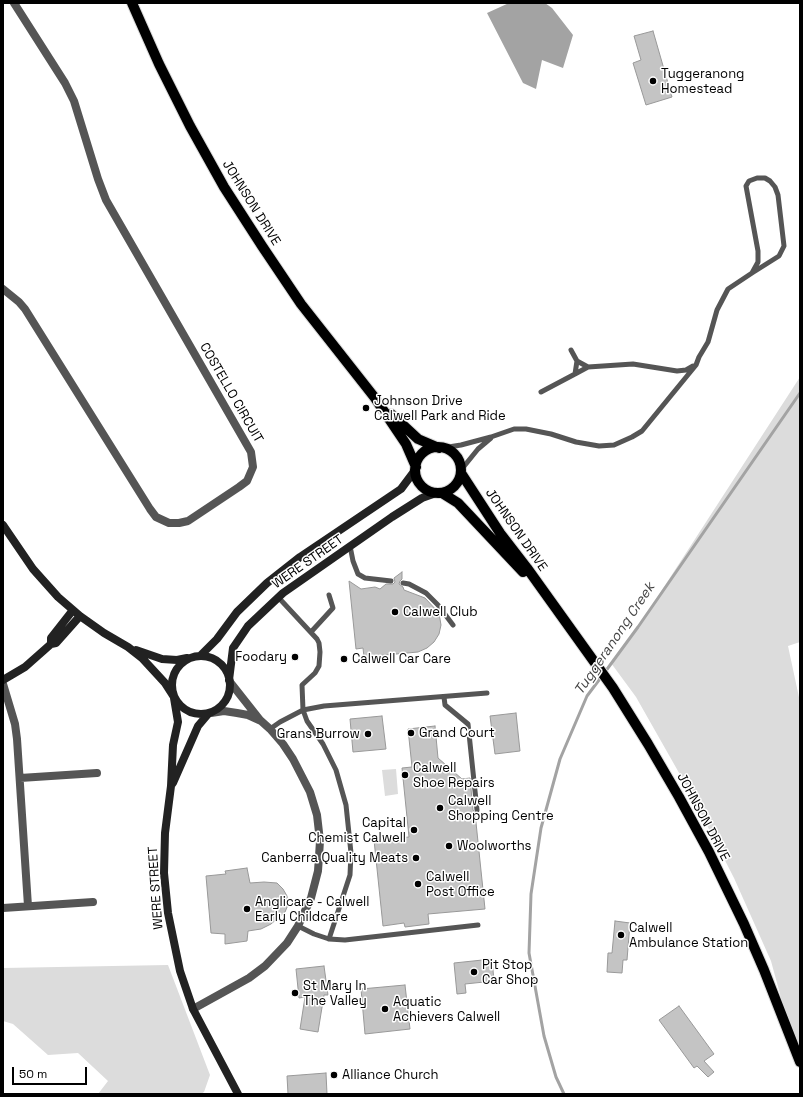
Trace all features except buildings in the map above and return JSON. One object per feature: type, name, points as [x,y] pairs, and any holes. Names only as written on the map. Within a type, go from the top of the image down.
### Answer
[{"type":"main road","name":"JOHNSON DRIVE","points":[[132,3],[159,64],[190,126],[224,187],[301,304],[376,398],[406,444],[416,468]]},
{"type":"main road","name":"JOHNSON DRIVE","points":[[376,398],[418,439],[440,448]]},
{"type":"main road","points":[[432,448],[440,448],[449,450],[457,457],[461,472],[456,484],[452,488],[439,493],[424,488],[417,478],[416,468],[422,454],[432,448]]},
{"type":"main road","name":"JOHNSON DRIVE","points":[[461,472],[500,533],[613,688],[652,751],[708,852],[752,944],[800,1062]]},
{"type":"main road","name":"JOHNSON DRIVE","points":[[439,493],[458,503],[551,602]]},
{"type":"street","name":"COSTELLO CIRCUIT","points":[[3,289],[25,309],[150,510],[156,517],[169,523],[179,524],[188,521],[240,487],[247,480],[253,467],[251,452],[106,200],[74,101],[14,3]]},
{"type":"street","name":"WERE STREET","points":[[200,656],[217,639],[237,612],[267,583],[300,557],[401,489],[416,468]]},
{"type":"street","name":"WERE STREET","points":[[230,681],[233,648],[248,626],[278,597],[308,574],[422,498],[439,493]]},
{"type":"street","points":[[3,527],[32,569],[58,597],[80,616],[104,633],[128,647],[142,658],[165,683],[177,703],[187,711],[199,715],[224,711],[248,715],[260,720]]},
{"type":"street","points":[[51,644],[51,638],[73,610]]},
{"type":"street","points":[[3,680],[26,667],[51,644],[56,643],[80,616]]},
{"type":"street","points":[[128,647],[162,659],[177,660],[200,656],[210,658],[221,664],[230,681],[293,759],[310,792],[317,816],[320,841],[318,871],[311,898],[298,926],[287,943],[265,966],[236,986],[193,1009]]},
{"type":"street","points":[[174,698],[171,684],[175,671],[184,661],[190,658]]},
{"type":"street","points":[[210,713],[222,706],[226,701],[230,681]]},
{"type":"street","points":[[3,684],[15,724],[28,906]]},
{"type":"street","name":"WERE STREET","points":[[174,698],[178,722],[173,745],[171,786],[165,839],[164,873],[171,932],[180,971],[193,1009],[238,1094]]},
{"type":"street","name":"WERE STREET","points":[[171,786],[198,726],[210,713]]},
{"type":"street","points":[[20,778],[97,774]]},
{"type":"street","points":[[3,908],[93,902]]},
{"type":"lane","points":[[440,448],[461,445],[514,429],[526,429],[551,434],[576,442],[599,446],[614,445],[642,432],[696,365],[708,342],[717,310],[728,289],[779,256],[784,246],[778,195],[775,187],[765,178],[757,178],[750,181],[746,186],[758,251],[758,262],[752,273]]},
{"type":"lane","points":[[571,350],[577,361],[588,367]]},
{"type":"lane","points":[[575,374],[577,361]]},
{"type":"lane","points":[[541,392],[588,367],[633,364],[677,371],[686,370],[696,365]]},
{"type":"lane","points":[[461,472],[478,449],[491,437]]},
{"type":"lane","points":[[350,546],[353,561],[358,574],[365,578],[390,581]]},
{"type":"lane","points":[[403,583],[409,584],[426,593],[438,605],[452,625]]},
{"type":"lane","points":[[311,632],[333,608],[329,595]]},
{"type":"lane","points":[[278,597],[317,639],[320,647],[319,666],[315,673],[302,685],[303,710],[307,721],[323,744],[336,770],[346,805],[350,828],[350,875],[329,939]]},
{"type":"lane","points":[[270,729],[303,710],[332,705],[487,693]]},
{"type":"lane","points":[[444,697],[445,705],[468,724],[477,810]]},
{"type":"lane","points":[[298,926],[329,939],[345,940],[478,925]]},
{"type":"shaded area","points":[[509,3],[545,3],[552,8],[573,35],[563,68],[542,60],[536,89],[523,83],[487,13]]},
{"type":"shaded area","points":[[800,377],[800,642],[788,646],[800,702],[800,1063],[771,961],[734,878],[691,794],[636,697],[611,663],[638,627]]},
{"type":"shaded area","points":[[396,769],[398,794],[385,796],[382,770]]},
{"type":"shaded area","points":[[168,965],[210,1075],[204,1092],[201,1094],[98,1094],[108,1081],[78,1053],[48,1055],[13,1024],[3,1021],[3,968]]},
{"type":"waterway","name":"Tuggeranong Creek","points":[[605,672],[638,627],[800,393]]},
{"type":"waterway","name":"Tuggeranong Creek","points":[[564,1094],[556,1077],[544,1036],[529,953],[531,894],[541,828],[560,759],[587,696],[602,676]]},
{"type":"place","name":"Tuggeranong Homestead","points":[[653,81]]},
{"type":"place","name":"Johnson Drive Calwell Park and Ride","points":[[366,408]]},
{"type":"place","name":"Calwell Club","points":[[395,612]]},
{"type":"place","name":"Foodary","points":[[295,657]]},
{"type":"place","name":"Calwell Car Care","points":[[344,659]]},
{"type":"place","name":"Grand Court","points":[[411,733]]},
{"type":"place","name":"Grans Burrow","points":[[368,734]]},
{"type":"place","name":"Calwell Shoe Repairs","points":[[405,775]]},
{"type":"place","name":"Calwell Shopping Centre","points":[[440,808]]},
{"type":"place","name":"Capital Chemist Calwell","points":[[414,830]]},
{"type":"place","name":"Woolworths","points":[[449,846]]},
{"type":"place","name":"Canberra Quality Meats","points":[[416,858]]},
{"type":"place","name":"Calwell Post Office","points":[[418,884]]},
{"type":"place","name":"Anglicare - Calwell Early Childcare","points":[[247,909]]},
{"type":"place","name":"Calwell Ambulance Station","points":[[621,935]]},
{"type":"place","name":"Pit Stop Car Shop","points":[[474,972]]},
{"type":"place","name":"St Mary In The Valley","points":[[295,993]]},
{"type":"place","name":"Aquatic Achievers Calwell","points":[[385,1009]]},
{"type":"place","name":"Alliance Church","points":[[334,1075]]}]
